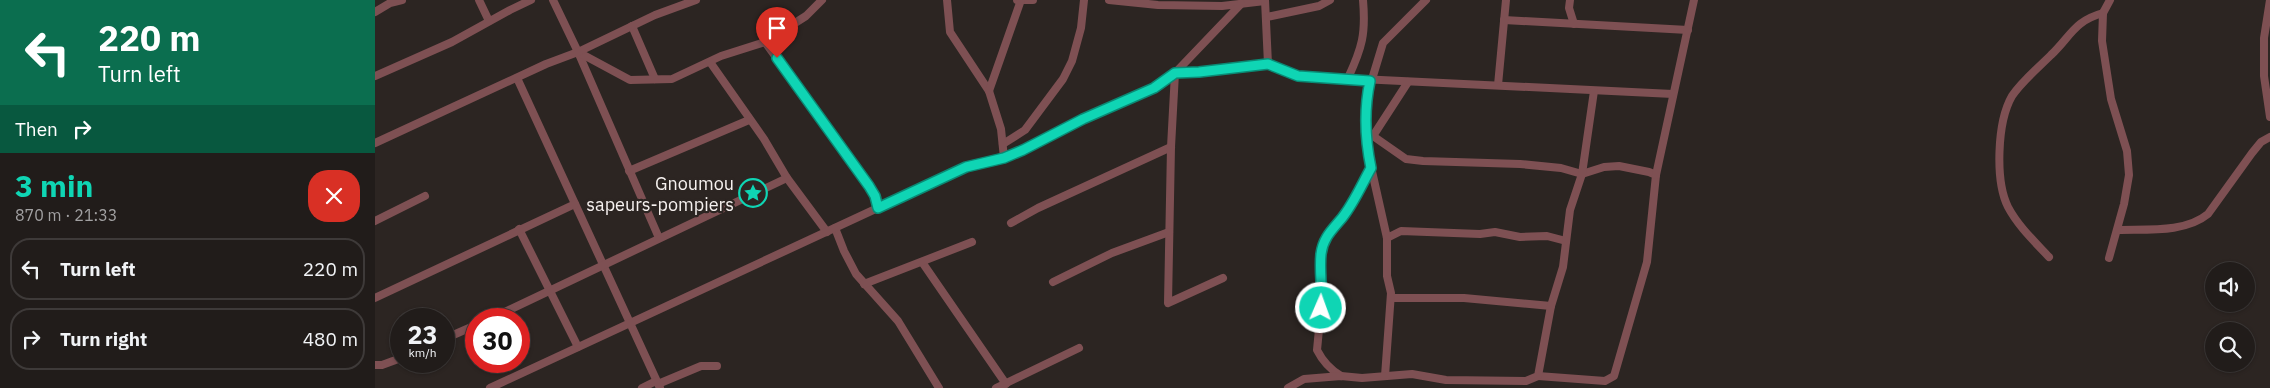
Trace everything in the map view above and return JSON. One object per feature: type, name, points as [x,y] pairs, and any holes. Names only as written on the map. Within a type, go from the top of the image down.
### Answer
[{"type":"street","points":[[375,12],[401,0]]},
{"type":"street","points":[[479,0],[489,21]]},
{"type":"street","points":[[375,76],[438,49],[531,0]]},
{"type":"street","points":[[553,0],[579,52],[659,238]]},
{"type":"street","points":[[375,143],[546,64],[579,52],[632,26],[696,0]]},
{"type":"street","points":[[579,52],[630,80],[672,79],[748,46],[765,42],[806,16],[822,0]]},
{"type":"street","points":[[947,0],[950,32],[989,91],[1001,129],[1004,158]]},
{"type":"street","points":[[1017,0],[1033,0]]},
{"type":"street","points":[[989,91],[1021,0]]},
{"type":"street","points":[[1003,144],[1025,130],[1063,79],[1072,60],[1081,28],[1084,0]]},
{"type":"street","points":[[1109,0],[1178,6],[1195,4],[1222,6],[1265,0],[1268,64]]},
{"type":"street","points":[[1267,17],[1319,6],[1330,0]]},
{"type":"street","points":[[1348,78],[1361,50],[1365,24],[1363,0]]},
{"type":"street","points":[[1385,376],[1391,298],[1387,276],[1387,238],[1371,168],[1366,99],[1383,43],[1426,0]]},
{"type":"street","points":[[1498,85],[1506,0]]},
{"type":"street","points":[[1570,0],[1569,8],[1574,24]]},
{"type":"street","points":[[1288,388],[1304,378],[1341,376],[1362,378],[1412,374],[1446,380],[1526,381],[1538,376],[1605,381],[1614,376],[1647,262],[1656,175],[1695,0]]},
{"type":"street","points":[[2109,0],[2103,13],[2103,41],[2111,99],[2127,151],[2129,175],[2118,230],[2109,258]]},
{"type":"street","points":[[2270,0],[2264,38],[2265,76],[2270,116]]},
{"type":"street","points":[[490,388],[966,167],[1004,158],[1083,119],[1154,88],[1175,73],[1241,4]]},
{"type":"street","points":[[2049,257],[2009,209],[2002,194],[2000,170],[2003,122],[2010,101],[2021,86],[2063,44],[2081,21],[2103,13]]},
{"type":"street","points":[[1504,20],[1687,30]]},
{"type":"street","points":[[632,26],[655,79]]},
{"type":"street","points":[[765,42],[869,186],[875,196],[878,208]]},
{"type":"street","points":[[710,62],[764,139],[787,178],[827,232]]},
{"type":"street","points":[[1175,73],[1268,64],[1298,76],[1370,81],[1673,94]]},
{"type":"street","points":[[1175,73],[1171,147],[1168,303],[1223,278]]},
{"type":"street","points":[[517,78],[658,384]]},
{"type":"street","points":[[1370,135],[1408,82]]},
{"type":"street","points":[[1538,376],[1551,306],[1563,267],[1572,201],[1582,174],[1594,91]]},
{"type":"street","points":[[629,171],[749,120]]},
{"type":"street","points":[[1370,135],[1406,159],[1520,164],[1561,168],[1582,174],[1604,167],[1619,166],[1656,175]]},
{"type":"street","points":[[2118,230],[2162,229],[2199,221],[2208,214],[2261,142],[2270,136]]},
{"type":"street","points":[[1011,223],[1037,208],[1171,147]]},
{"type":"street","points":[[1341,376],[1334,372],[1317,350],[1323,288],[1320,271],[1321,253],[1327,235],[1342,218],[1371,168]]},
{"type":"street","points":[[513,308],[787,178]]},
{"type":"street","points":[[375,221],[425,196]]},
{"type":"street","points":[[375,298],[575,204]]},
{"type":"street","points":[[835,228],[851,265],[864,284],[897,321],[939,388]]},
{"type":"street","points":[[519,229],[578,347]]},
{"type":"street","points":[[1387,238],[1401,231],[1480,234],[1495,232],[1520,238],[1547,236],[1566,241]]},
{"type":"street","points":[[1053,282],[1112,253],[1169,232]]},
{"type":"street","points":[[864,284],[972,242]]},
{"type":"street","points":[[922,262],[1006,384]]},
{"type":"street","points":[[1391,298],[1464,298],[1551,306]]},
{"type":"street","points":[[997,388],[1079,348]]},
{"type":"street","points":[[375,365],[390,362]]},
{"type":"street","points":[[642,388],[658,384],[701,366],[717,366]]},
{"type":"place","name":"Gnoumou sapeurs-pompiers","points":[[753,193]]},
{"type":"route","points":[[777,58],[869,186],[875,196],[878,208],[966,167],[1004,158],[1023,150],[1083,119],[1154,88],[1175,73],[1268,64],[1298,76],[1370,81],[1366,99],[1367,149],[1371,168],[1342,218],[1327,235],[1321,253],[1320,271],[1323,288],[1321,308]]}]
